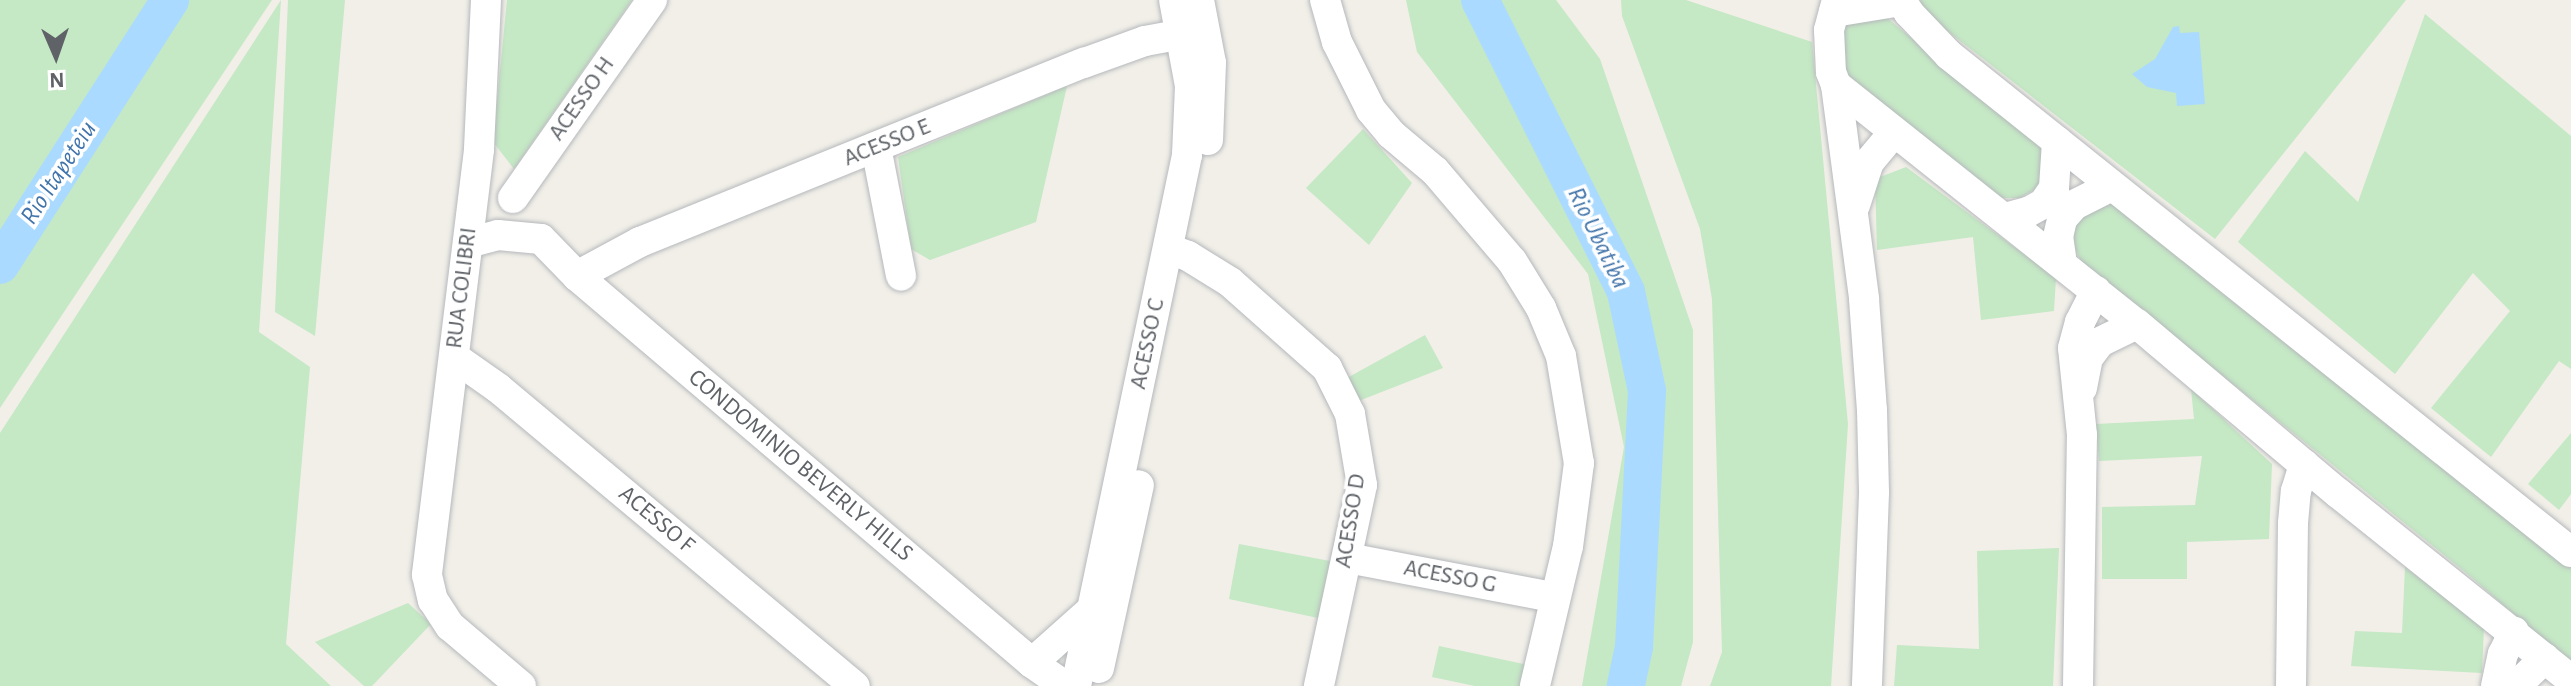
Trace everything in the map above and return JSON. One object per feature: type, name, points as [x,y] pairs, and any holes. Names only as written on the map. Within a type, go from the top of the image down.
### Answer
[{"type":"street","name":"RUA COLIBRI","points":[[486,0],[479,150],[427,575],[433,600],[450,626],[521,686]]},
{"type":"street","name":"ACESSO H","points":[[513,198],[652,0]]},
{"type":"street","name":"ACESSO C","points":[[1174,0],[1192,31]]},
{"type":"street","name":"ACESSO C","points":[[1095,686],[1179,252],[1190,136],[1192,31],[1199,0]]},
{"type":"street","points":[[1325,0],[1337,42],[1371,110],[1391,134],[1435,171],[1512,261],[1541,308],[1561,356],[1579,463],[1568,546],[1553,597],[1535,686]]},
{"type":"street","points":[[1867,686],[1874,493],[1872,410],[1864,299],[1836,85],[1829,53],[1835,6],[1901,0],[1916,22],[1949,55],[2571,552]]},
{"type":"street","name":"ACESSO E","points":[[577,276],[640,242],[1084,63],[1192,31]]},
{"type":"street","points":[[1836,85],[2137,324],[2338,493],[2514,631],[2571,680]]},
{"type":"street","points":[[1852,214],[1869,162],[1894,132]]},
{"type":"street","points":[[2005,218],[2036,207],[2054,188],[2057,141]]},
{"type":"street","points":[[876,147],[901,276]]},
{"type":"street","name":"CONDOMINIO BEVERLY HILLS","points":[[479,150],[541,239],[577,276],[1032,663],[1065,686]]},
{"type":"street","points":[[2062,264],[2058,237],[2062,219],[2074,205],[2112,186]]},
{"type":"street","points":[[468,243],[498,235],[541,239]]},
{"type":"street","name":"ACESSO C","points":[[1076,686],[1089,612],[1179,252]]},
{"type":"street","name":"ACESSO D","points":[[1179,252],[1230,282],[1327,368],[1343,398],[1360,462],[1362,485],[1319,686]]},
{"type":"street","points":[[2078,686],[2080,398],[2073,348],[2080,322],[2096,291]]},
{"type":"street","points":[[2080,398],[2088,358],[2100,342],[2137,324]]},
{"type":"street","name":"ACESSO F","points":[[454,357],[498,388],[855,686]]},
{"type":"street","points":[[2291,686],[2294,505],[2304,464]]},
{"type":"street","points":[[2293,544],[2317,511],[2338,493]]},
{"type":"street","name":"ACESSO G","points":[[1348,558],[1553,597]]},
{"type":"street","points":[[1032,663],[1089,612]]},
{"type":"street","points":[[2496,686],[2503,654],[2514,631]]},
{"type":"street","points":[[2516,686],[2545,658]]},
{"type":"green space","points":[[0,0],[272,0],[0,408]]},
{"type":"green space","points":[[281,0],[259,332],[310,367],[286,644],[331,686],[0,686],[0,433]]},
{"type":"green space","points":[[288,0],[345,0],[315,336],[275,312]]},
{"type":"green space","points":[[507,0],[632,0],[514,169],[493,142]]},
{"type":"green space","points":[[1406,0],[1556,0],[1600,59],[1693,330],[1693,642],[1681,686],[1582,686],[1624,447],[1588,274],[1417,52]]},
{"type":"green space","points":[[1621,0],[1686,0],[1812,42],[1848,424],[1831,686],[1710,686],[1722,652],[1712,299],[1700,229],[1622,16]]},
{"type":"green space","points":[[1920,0],[2406,0],[2215,239],[1928,16]]},
{"type":"green space","points":[[2425,14],[2571,136],[2571,369],[2559,361],[2491,457],[2431,408],[2510,311],[2473,273],[2395,374],[2238,242],[2305,151],[2358,202]]},
{"type":"green space","points":[[1885,16],[2042,148],[2045,172],[2037,188],[2020,198],[2001,198],[1844,75],[1833,43],[1844,21]]},
{"type":"green space","points":[[1067,86],[1036,222],[930,260],[911,249],[898,157]]},
{"type":"green space","points":[[1363,129],[1412,183],[1369,245],[1306,188]]},
{"type":"green space","points":[[1906,167],[2056,278],[2054,311],[1981,320],[1973,237],[1877,250],[1875,179]]},
{"type":"green space","points":[[2108,203],[2117,204],[2571,564],[2571,664],[2471,577],[2081,261],[2073,245],[2074,227],[2078,219]]},
{"type":"green space","points":[[1425,335],[1443,368],[1356,402],[1347,378]]},
{"type":"green space","points":[[2191,389],[2272,464],[2269,539],[2187,542],[2187,579],[2102,579],[2102,507],[2195,505],[2202,456],[2099,461],[2096,424],[2194,419]]},
{"type":"green space","points":[[2571,433],[2571,494],[2559,510],[2528,484]]},
{"type":"green space","points":[[1239,544],[1330,561],[1318,618],[1229,599]]},
{"type":"green space","points":[[2059,548],[2053,686],[1894,686],[1897,645],[1979,649],[1977,551]]},
{"type":"green space","points":[[2405,567],[2484,627],[2482,673],[2351,666],[2355,631],[2402,633]]},
{"type":"green space","points":[[408,603],[431,624],[372,686],[364,686],[315,642]]},
{"type":"green space","points":[[1439,646],[1528,665],[1523,686],[1475,686],[1432,677]]},
{"type":"water","points":[[2179,26],[2180,33],[2199,32],[2205,104],[2177,106],[2176,93],[2147,87],[2132,74],[2155,59],[2173,27]]},
{"type":"waterway","name":"Rio Itapeteiu","points":[[0,265],[170,0]]},
{"type":"waterway","name":"Rio Ubatiba","points":[[1480,0],[1626,292],[1647,391],[1634,647],[1626,686]]}]
